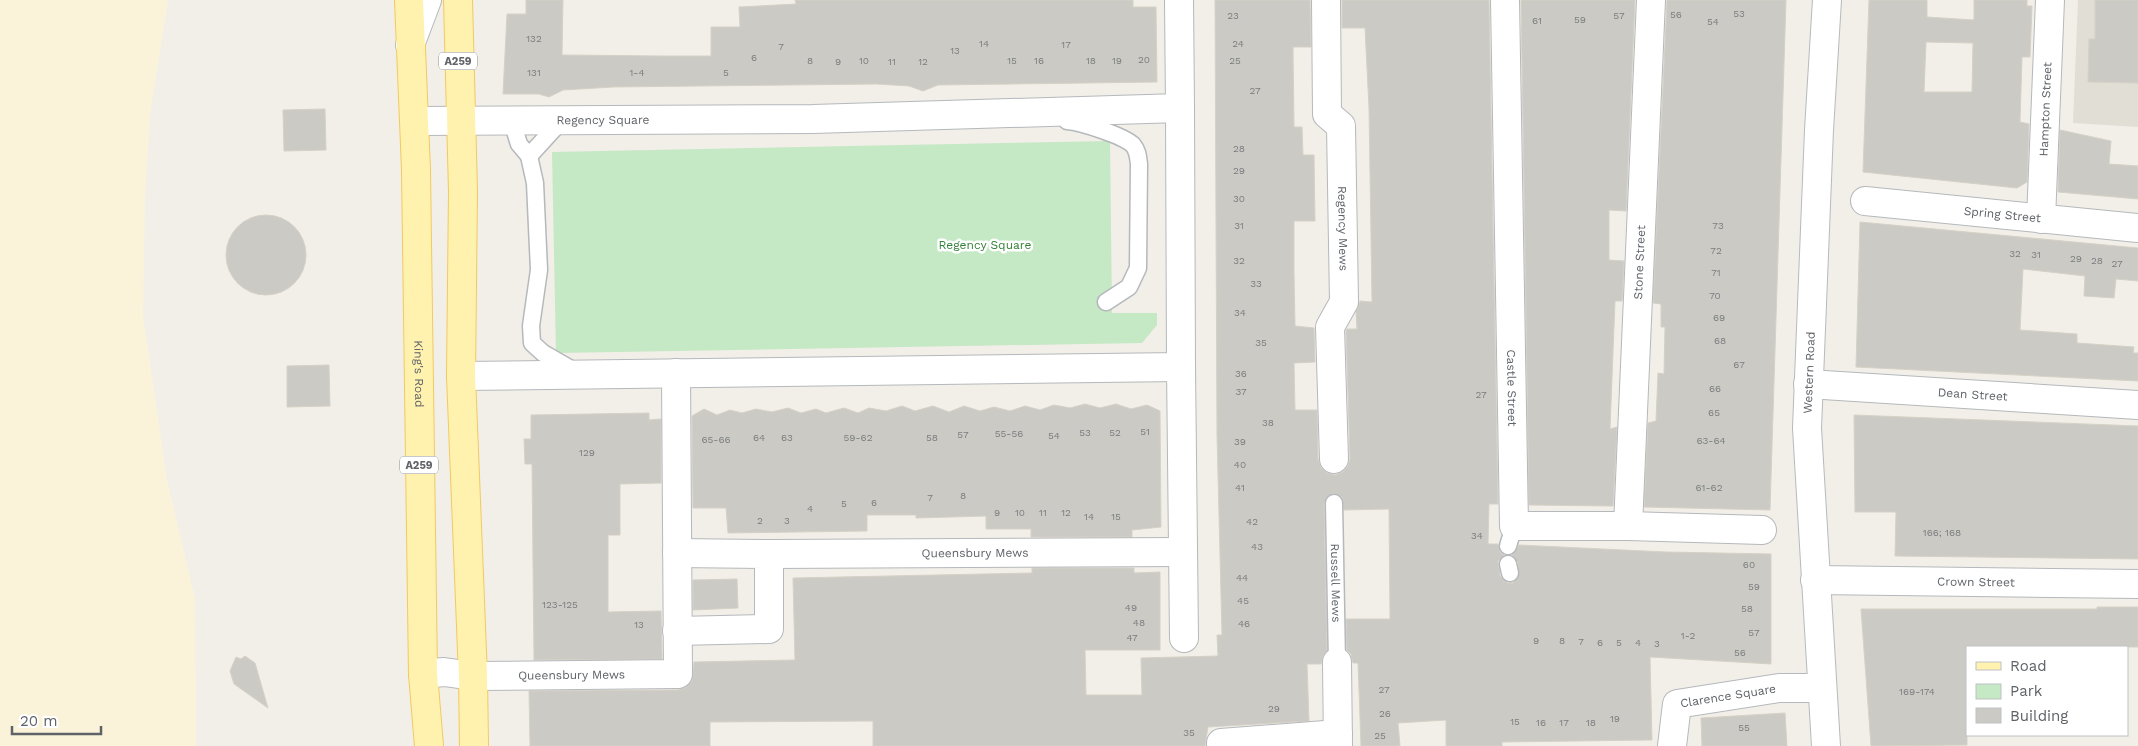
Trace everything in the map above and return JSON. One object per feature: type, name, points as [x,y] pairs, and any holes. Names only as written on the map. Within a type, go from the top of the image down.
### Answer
[{"type":"main road","name":"King's Road","points":[[408,0],[414,121],[423,674],[429,746]]},
{"type":"main road","name":"A259","points":[[458,0],[459,121],[463,192],[460,376],[473,676],[474,746]]},
{"type":"street","points":[[410,46],[427,0]]},
{"type":"street","points":[[1179,0],[1184,638]]},
{"type":"street","name":"Regency Mews","points":[[1326,0],[1327,114],[1341,126],[1344,292],[1344,302],[1330,327],[1334,459]]},
{"type":"street","name":"Castle Street","points":[[1505,0],[1511,536],[1628,526],[1762,530]]},
{"type":"street","name":"Stone Street","points":[[1628,526],[1651,0]]},
{"type":"street","name":"Western Road","points":[[1826,746],[1821,688],[1807,428],[1827,0]]},
{"type":"street","name":"Hampton Street","points":[[2041,219],[2050,0]]},
{"type":"street","name":"Regency Square","points":[[414,121],[813,119],[1180,108]]},
{"type":"street","name":"Spring Street","points":[[1865,201],[2138,228]]},
{"type":"street","points":[[460,376],[1181,367]]},
{"type":"street","name":"Queensbury Mews","points":[[423,674],[444,672],[473,676],[678,674],[676,373]]},
{"type":"street","name":"Dean Street","points":[[1808,384],[2138,405]]},
{"type":"street","name":"Queensbury Mews","points":[[677,553],[1183,552]]},
{"type":"street","points":[[677,631],[769,629],[769,554]]},
{"type":"street","name":"Crown Street","points":[[1815,580],[2138,584]]},
{"type":"street","points":[[1221,746],[1221,743],[1338,740],[1337,662]]},
{"type":"street","name":"Clarence Square","points":[[1672,746],[1677,704],[1779,688],[1821,688]]},
{"type":"lane","points":[[993,113],[1084,123],[1129,142],[1135,148],[1139,164],[1138,268],[1129,287],[1106,302]]},
{"type":"lane","points":[[529,156],[562,120]]},
{"type":"lane","points":[[512,122],[519,144],[529,156],[535,183],[539,270],[531,326],[532,343],[543,353],[581,374]]},
{"type":"lane","name":"Russell Mews","points":[[1334,503],[1337,662]]},
{"type":"shaded area","points":[[2078,0],[2138,0],[2138,127],[2073,123]]},
{"type":"green space","name":"Regency Square","points":[[1110,141],[1112,313],[1157,313],[1157,325],[1142,343],[556,353],[552,152]]},
{"type":"sand","points":[[0,0],[168,0],[150,114],[145,196],[143,316],[167,480],[195,599],[196,746],[0,746]]},
{"type":"building","points":[[526,0],[563,0],[562,55],[711,56],[711,27],[740,27],[739,7],[796,4],[795,0],[1133,0],[1133,7],[1156,7],[1157,82],[938,85],[923,91],[909,86],[877,84],[613,87],[563,90],[549,97],[539,94],[503,94],[507,14],[526,14]]},
{"type":"building","points":[[1215,0],[1310,0],[1311,47],[1293,47],[1294,127],[1302,127],[1303,155],[1314,155],[1315,221],[1294,221],[1294,273],[1295,326],[1314,328],[1315,362],[1294,363],[1295,410],[1317,410],[1318,459],[1321,468],[1327,473],[1335,475],[1343,472],[1348,466],[1350,459],[1346,331],[1347,329],[1357,329],[1356,312],[1360,301],[1372,302],[1369,108],[1365,28],[1342,28],[1342,0],[1489,0],[1498,504],[1489,504],[1488,544],[1498,544],[1500,552],[1504,555],[1498,561],[1500,576],[1507,583],[1513,583],[1519,576],[1518,562],[1512,555],[1519,545],[1666,552],[1771,554],[1771,664],[1650,657],[1652,740],[1502,742],[1502,746],[1446,746],[1446,720],[1398,723],[1400,746],[1361,746],[1358,663],[1353,663],[1351,654],[1347,650],[1346,619],[1390,619],[1389,509],[1344,510],[1342,497],[1333,493],[1326,498],[1324,503],[1327,651],[1323,655],[1321,664],[1307,664],[1309,721],[1208,727],[1205,746],[873,746],[873,721],[710,722],[710,746],[530,746],[529,691],[678,690],[686,687],[692,681],[694,662],[795,660],[793,578],[1032,573],[1032,568],[1134,568],[1134,573],[1160,572],[1160,650],[1085,650],[1086,695],[1142,695],[1141,658],[1218,656],[1217,635],[1222,635],[1217,435]]},
{"type":"building","points":[[1521,0],[1635,0],[1626,211],[1609,210],[1609,260],[1624,261],[1622,301],[1615,301],[1610,429],[1617,427],[1613,506],[1529,505]]},
{"type":"building","points":[[1667,0],[1786,0],[1770,510],[1644,507],[1648,423],[1656,421],[1658,373],[1664,374],[1665,327],[1661,327],[1661,304],[1653,303]]},
{"type":"building","points":[[1869,0],[1927,0],[1927,17],[1974,20],[1974,0],[2027,0],[2027,6],[2032,6],[2030,57],[2022,57],[2020,122],[2029,124],[2027,182],[2017,188],[1863,172]],"holes":[[[1926,42],[1973,43],[1972,92],[1924,92]]]},
{"type":"building","points":[[2095,0],[2138,0],[2138,83],[2088,82],[2089,39],[2095,39]]},
{"type":"building","points":[[325,109],[326,150],[284,151],[283,110]]},
{"type":"building","points":[[2060,130],[2111,141],[2109,164],[2138,166],[2138,199],[2058,192]]},
{"type":"building","points":[[266,215],[281,218],[294,227],[303,240],[306,255],[303,270],[294,283],[281,292],[266,295],[251,292],[238,283],[229,270],[226,255],[229,240],[238,227],[251,218]]},
{"type":"building","points":[[1860,222],[2138,248],[2138,281],[2116,279],[2114,298],[2084,296],[2085,276],[2023,269],[2020,330],[2077,334],[2077,343],[2134,347],[2133,353],[2138,353],[2138,381],[1856,367]]},
{"type":"building","points":[[329,365],[330,406],[287,407],[287,366]]},
{"type":"building","points":[[1085,404],[1100,408],[1116,404],[1131,409],[1147,405],[1160,411],[1161,527],[1132,530],[1132,537],[1031,537],[1031,529],[986,529],[986,516],[916,518],[916,515],[867,515],[867,531],[728,533],[726,508],[693,508],[692,416],[704,409],[717,415],[730,410],[742,413],[756,409],[772,412],[788,408],[801,413],[816,409],[826,413],[844,408],[858,413],[869,408],[886,411],[902,406],[915,411],[933,406],[949,412],[964,406],[980,411],[994,407],[1010,411],[1025,406],[1040,410],[1054,405],[1070,408]]},
{"type":"building","points":[[649,413],[649,420],[661,419],[661,483],[620,484],[620,535],[608,535],[608,612],[661,611],[662,659],[534,660],[532,464],[525,464],[524,439],[531,439],[531,415]]},
{"type":"building","points":[[1854,415],[2138,426],[2138,559],[1895,556],[1896,512],[1855,512]]},
{"type":"building","points":[[737,579],[738,608],[693,610],[693,580]]},
{"type":"building","points":[[2097,607],[2138,607],[2138,647],[1966,646],[1967,745],[1871,746],[1861,609],[2097,609]]},
{"type":"building","points":[[245,656],[255,663],[268,708],[234,684],[230,671],[236,657],[241,659]]},
{"type":"building","points":[[1785,713],[1787,746],[1702,746],[1701,718]]}]
